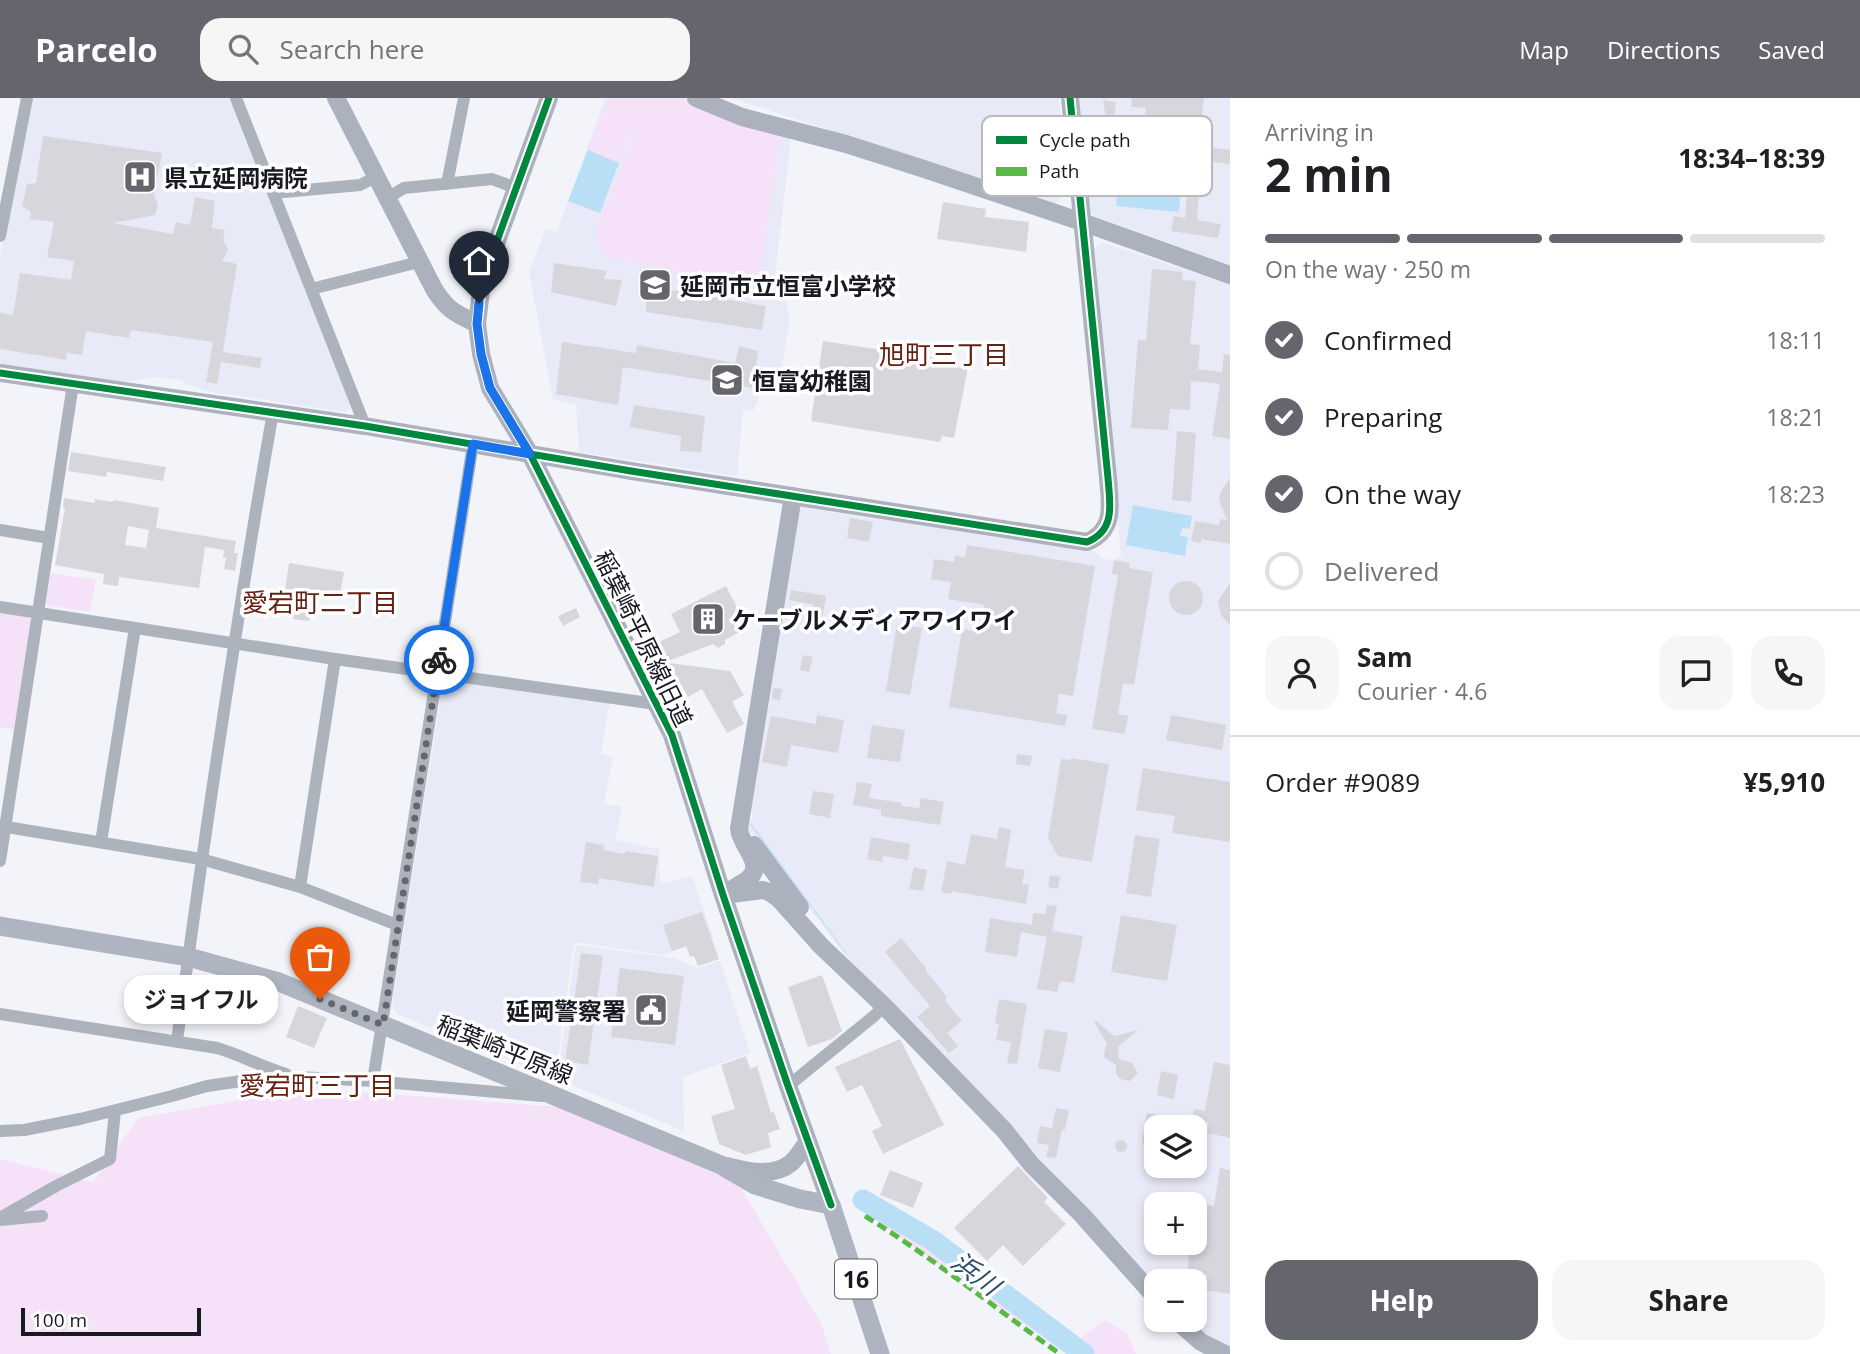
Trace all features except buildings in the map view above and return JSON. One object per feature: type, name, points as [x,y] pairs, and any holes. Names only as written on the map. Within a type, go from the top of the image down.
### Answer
[{"type":"main road","name":"稲葉崎平原線","points":[[0,926],[188,957],[279,982],[721,1165],[755,1185],[831,1205]]},
{"type":"main road","name":"16","points":[[831,1205],[880,1354]]},
{"type":"street","points":[[0,236],[27,98]]},
{"type":"street","points":[[236,98],[365,426]]},
{"type":"street","points":[[336,98],[419,262],[444,305],[477,324]]},
{"type":"street","name":"稲葉崎平原線旧道","points":[[549,98],[482,282],[477,324],[481,354],[490,388],[530,454],[672,735],[723,895],[831,1205]]},
{"type":"street","points":[[696,98],[741,117],[846,144],[982,189]]},
{"type":"street","points":[[1070,98],[1072,116]]},
{"type":"street","points":[[447,184],[460,99]]},
{"type":"street","points":[[273,193],[360,185],[376,177]]},
{"type":"street","points":[[387,198],[404,188],[492,179],[516,188]]},
{"type":"street","points":[[1003,196],[1230,275]]},
{"type":"street","points":[[0,373],[365,426],[1087,541],[1095,538],[1107,525],[1109,486],[1079,196]]},
{"type":"street","points":[[312,289],[419,262]]},
{"type":"street","points":[[0,861],[3,827],[73,384]]},
{"type":"street","points":[[177,1041],[201,859],[273,412]]},
{"type":"street","points":[[373,1081],[473,444]]},
{"type":"street","points":[[723,895],[750,878],[755,869],[740,835],[741,824],[793,496]]},
{"type":"street","points":[[0,530],[49,538]]},
{"type":"street","points":[[0,607],[335,659],[656,704]]},
{"type":"street","points":[[101,842],[135,628]]},
{"type":"street","points":[[300,887],[335,659]]},
{"type":"street","points":[[741,824],[840,964]]},
{"type":"street","points":[[3,827],[201,859],[300,887],[397,925]]},
{"type":"street","points":[[750,878],[775,880],[784,886]]},
{"type":"street","points":[[723,895],[763,891],[779,899],[821,946],[884,1006],[1004,1130],[1031,1164],[1082,1215],[1144,1284]]},
{"type":"street","points":[[788,1086],[884,1006]]},
{"type":"street","points":[[0,1014],[217,1048],[240,1055],[265,1068],[299,1077]]},
{"type":"street","points":[[0,1131],[24,1130],[115,1111],[207,1086],[262,1078],[373,1081],[560,1098]]},
{"type":"street","points":[[0,1219],[56,1185],[110,1159],[115,1111]]},
{"type":"street","points":[[721,1165],[762,1172],[779,1170],[790,1164],[808,1141]]},
{"type":"street","points":[[0,1219],[42,1216]]},
{"type":"street","points":[[1189,1332],[1201,1342],[1225,1354]]},
{"type":"shaded area","name":"県立延岡病院","points":[[32,98],[233,98],[353,403],[346,412],[205,391],[179,380],[157,377],[126,382],[91,380],[0,366],[0,257]]},
{"type":"shaded area","name":"延岡市立恒富小学校","points":[[605,98],[684,98],[790,133],[774,281],[782,288],[790,319],[778,388],[763,387],[754,410],[743,411],[737,476],[579,452],[576,404],[553,400],[529,272],[546,229],[557,232]]},
{"type":"shaded area","points":[[609,98],[674,98],[781,130],[759,285],[605,258],[595,232],[633,139],[628,138],[619,163],[588,150]]},
{"type":"shaded area","points":[[731,98],[1059,98],[1061,116],[982,116],[982,180]]},
{"type":"shaded area","points":[[1078,98],[1230,98],[1230,265],[1094,216],[1089,207],[1088,196],[1212,196],[1212,116],[1080,116]]},
{"type":"shaded area","points":[[1031,196],[1062,196],[1056,204]]},
{"type":"shaded area","points":[[1103,243],[1230,284],[1230,1347],[1200,1332],[1207,1332],[1207,1269],[1144,1271],[1126,1249],[857,970],[745,825],[754,817],[750,806],[798,511],[802,507],[873,519],[875,516],[1097,552],[1102,558],[1112,560],[1121,557],[1094,248]]},
{"type":"shaded area","points":[[51,573],[96,580],[90,612],[46,605]]},
{"type":"shaded area","points":[[0,612],[28,616],[31,621],[14,729],[0,727]]},
{"type":"shaded area","points":[[450,678],[610,701],[601,754],[613,756],[604,804],[622,807],[615,840],[659,849],[660,884],[692,876],[713,937],[663,955],[574,942],[555,1079],[397,1014],[392,1005],[443,682]]},
{"type":"shaded area","name":"延岡警察署","points":[[576,945],[674,958],[699,968],[720,961],[750,1053],[683,1077],[684,1131],[557,1079]]},
{"type":"shaded area","points":[[308,1088],[560,1107],[738,1183],[822,1325],[831,1354],[0,1354],[0,1159],[93,1182],[138,1118]]},
{"type":"shaded area","points":[[864,1204],[910,1224],[1080,1339],[1104,1320],[1127,1333],[1136,1354],[1067,1354],[865,1213]]},
{"type":"water","points":[[588,150],[619,163],[600,213],[568,201]]},
{"type":"water","points":[[1117,196],[1180,196],[1179,212],[1116,206]]},
{"type":"water","points":[[1133,505],[1192,516],[1190,529],[1182,528],[1180,536],[1188,537],[1185,556],[1126,545]]},
{"type":"water","points":[[751,823],[847,954],[750,824]]},
{"type":"waterway","name":"浜川","points":[[863,1200],[932,1240],[1084,1354]]},
{"type":"marked path","points":[[865,1216],[1060,1354]]},
{"type":"cycle path","points":[[549,98],[482,282],[477,324],[481,354],[490,388],[530,454],[672,735],[723,895],[831,1205]]},
{"type":"cycle path","points":[[1070,98],[1072,116]]},
{"type":"cycle path","points":[[0,373],[365,426],[631,471],[1087,542],[1103,531],[1109,515],[1110,497],[1080,196]]},
{"type":"way so far","points":[[320,999],[383,1025],[439,660]]},
{"type":"place","name":"県立延岡病院","points":[[140,177]]},
{"type":"place","name":"延岡市立恒富小学校","points":[[655,285]]},
{"type":"place","name":"恒富幼稚園","points":[[727,380]]},
{"type":"place","name":"ケーブルメディアワイワイ","points":[[708,619]]},
{"type":"place","name":"ジョイフル","points":[[320,999]]},
{"type":"place","name":"延岡警察署","points":[[651,1010]]},
{"type":"district","name":"旭町三丁目","points":[[944,354]]},
{"type":"district","name":"愛宕町二丁目","points":[[320,602]]},
{"type":"district","name":"愛宕町三丁目","points":[[317,1085]]},
{"type":"route","points":[[439,660],[473,444],[530,454],[490,388],[477,324],[479,303]]}]
